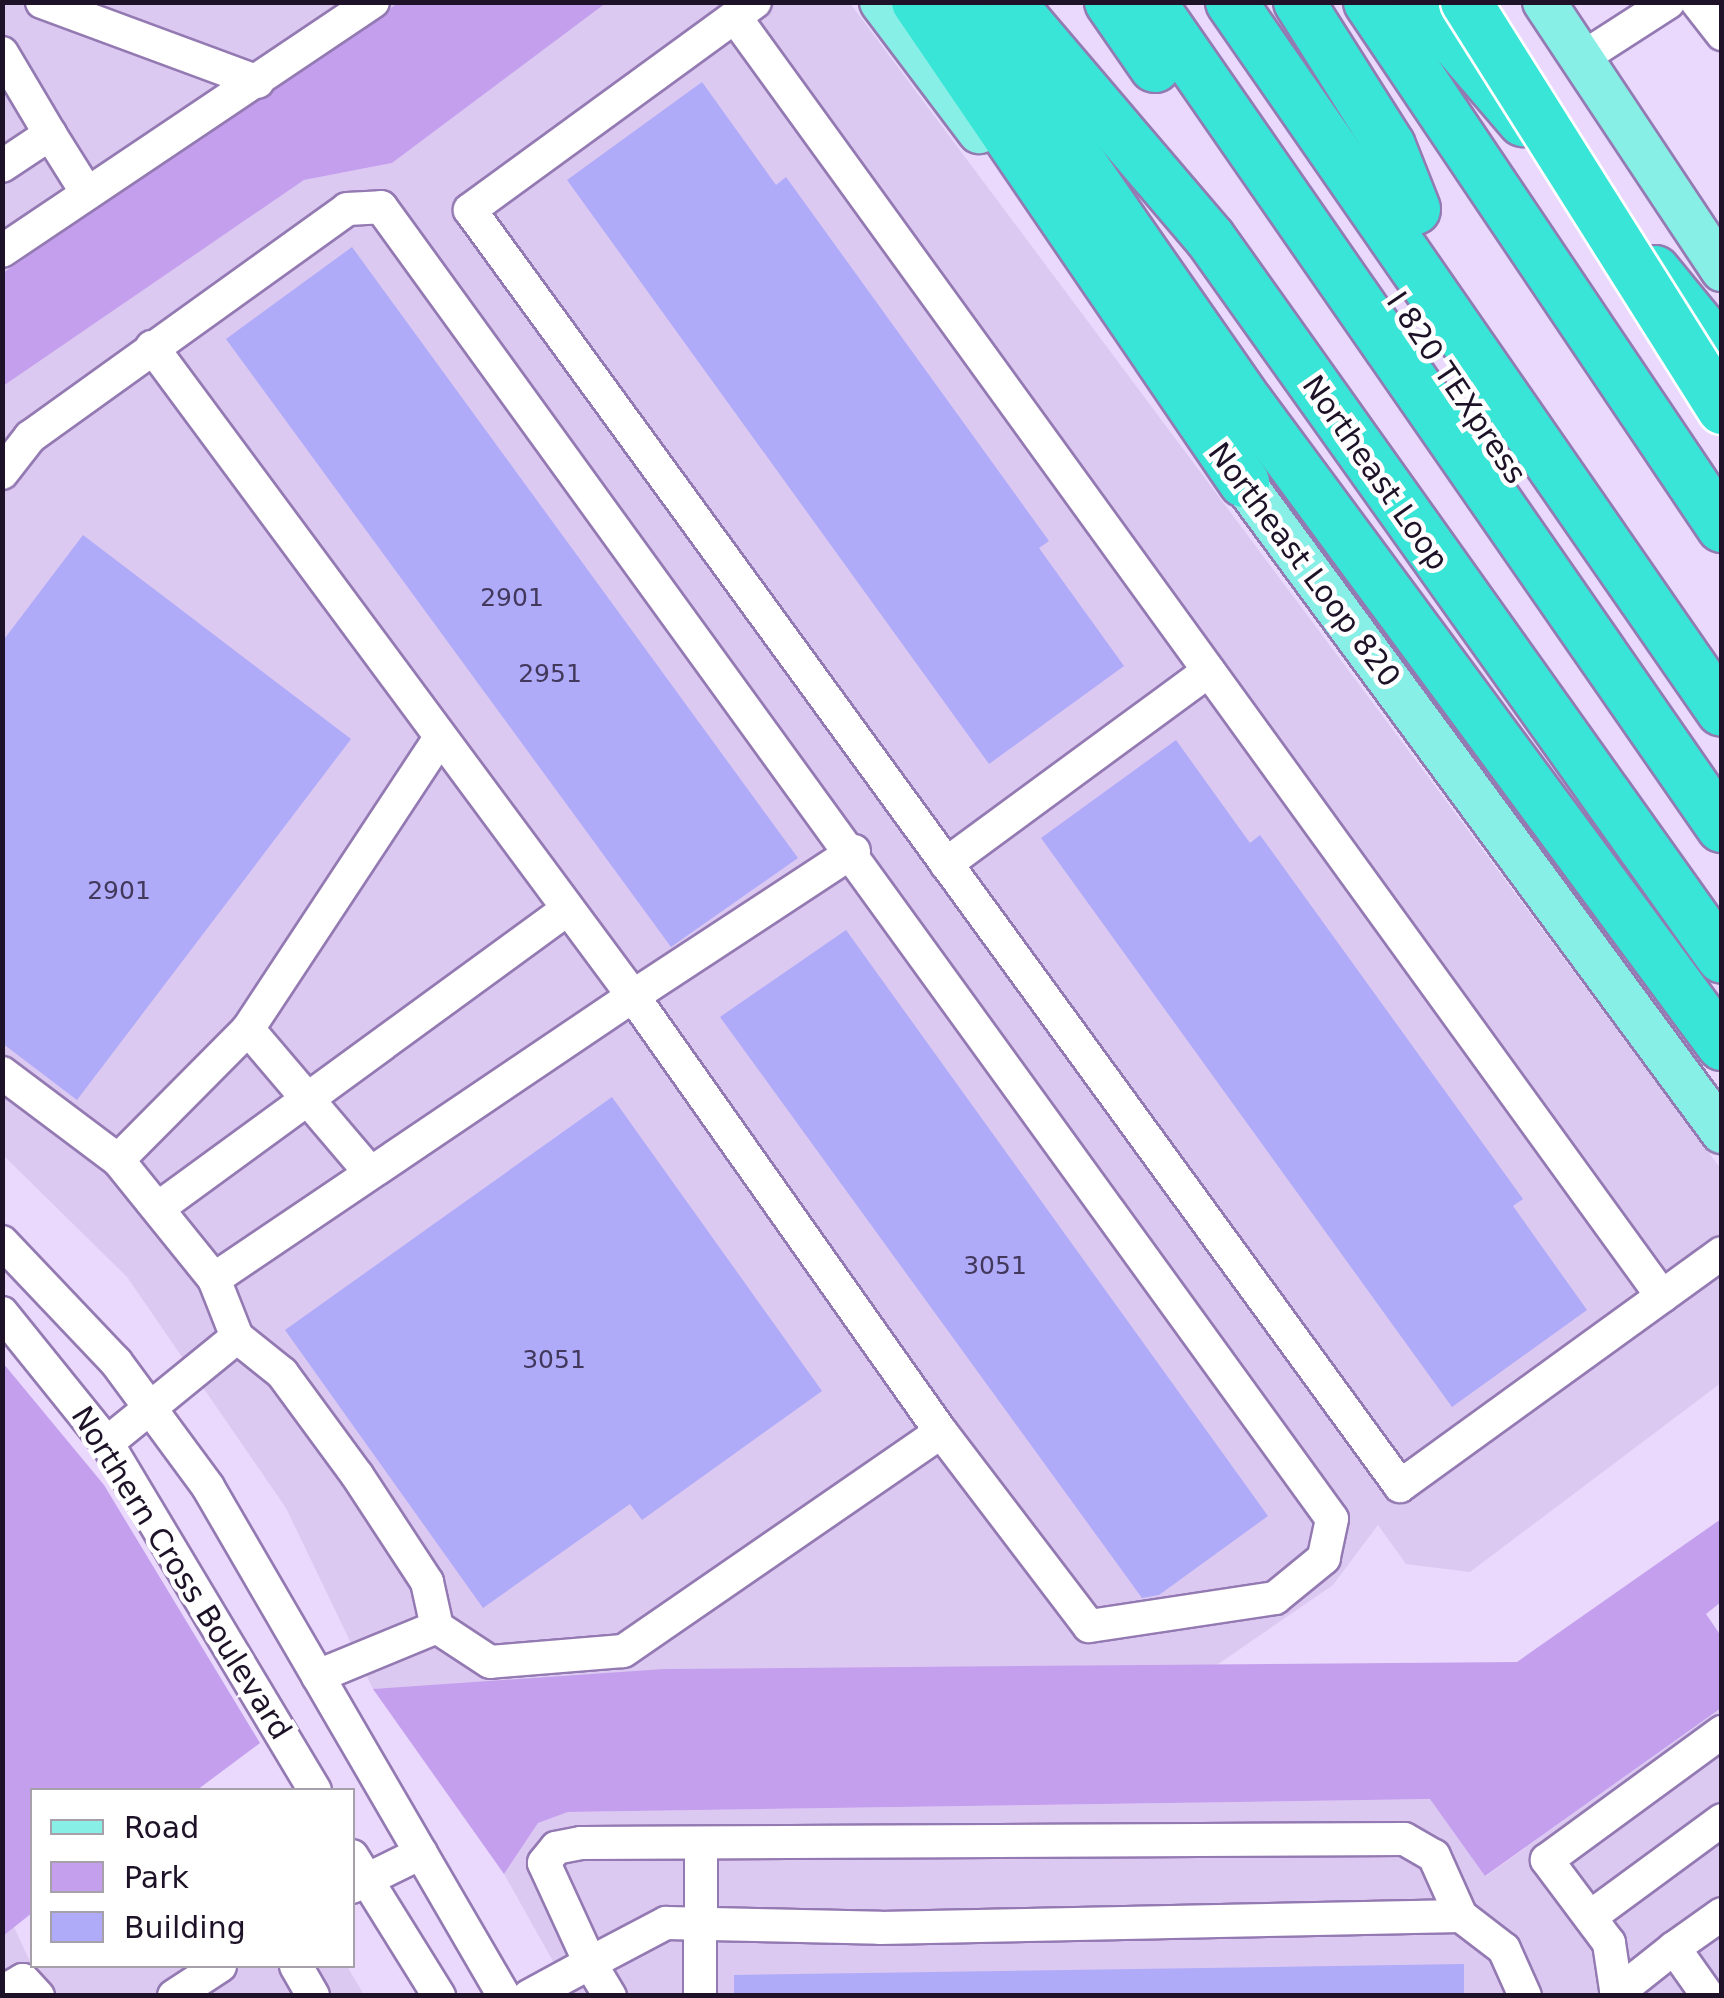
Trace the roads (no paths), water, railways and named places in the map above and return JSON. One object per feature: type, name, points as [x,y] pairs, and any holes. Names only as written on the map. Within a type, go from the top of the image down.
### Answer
[{"type":"highway","points":[[917,2],[1244,482]]},
{"type":"highway","points":[[969,2],[1248,403],[1722,1045]]},
{"type":"highway","name":"Northeast Loop","points":[[1009,2],[1210,238],[1722,958]]},
{"type":"highway","points":[[1110,2],[1601,658]]},
{"type":"highway","points":[[1150,2],[1601,658],[1722,827]]},
{"type":"highway","name":"I 820 TEXpress","points":[[1191,2],[1722,773]]},
{"type":"highway","name":"I 820 TEXpress","points":[[1230,2],[1722,710]]},
{"type":"highway","points":[[1272,2],[1722,654]]},
{"type":"highway","points":[[1300,2],[1390,146],[1416,209]]},
{"type":"highway","points":[[1369,2],[1722,527]]},
{"type":"highway","points":[[1421,2],[1722,352]]},
{"type":"highway","points":[[1466,2],[1722,409]]},
{"type":"main road","name":"Northeast Loop 820","points":[[881,2],[1244,482],[1722,1132]]},
{"type":"main road","points":[[1544,2],[1716,249]]},
{"type":"street","points":[[42,2],[258,82]]},
{"type":"street","points":[[2,251],[374,2]]},
{"type":"street","points":[[1582,58],[1670,2]]},
{"type":"street","points":[[1697,2],[1722,34]]},
{"type":"street","points":[[1662,1296],[1209,671],[745,10],[470,210],[1400,1486],[1722,1253]]},
{"type":"street","points":[[2,53],[87,193]]},
{"type":"street","points":[[2,166],[50,134]]},
{"type":"street","points":[[2,472],[30,438],[152,347],[348,209],[381,207],[1303,1469],[1332,1519],[1330,1541],[1303,1578],[1246,1609],[1088,1626],[941,1432],[633,996],[564,911],[152,347]]},
{"type":"street","points":[[946,864],[1209,671]]},
{"type":"street","points":[[118,1160],[248,1029],[439,738]]},
{"type":"street","points":[[214,1279],[367,1170],[854,851]]},
{"type":"street","points":[[161,1206],[317,1100],[564,911]]},
{"type":"street","points":[[248,1029],[317,1100],[367,1170]]},
{"type":"street","points":[[2,1073],[118,1160],[161,1206],[214,1279],[237,1337],[282,1373],[357,1475],[427,1582],[437,1627],[490,1662],[624,1651],[941,1432]]},
{"type":"street","name":"Northern Cross Boulevard","points":[[2,1242],[147,1404],[208,1487],[504,1996]]},
{"type":"street","name":"Northern Cross Boulevard","points":[[2,1313],[107,1443],[315,1788]]},
{"type":"street","points":[[107,1443],[147,1404],[237,1337]]},
{"type":"street","points":[[318,1676],[437,1627]]},
{"type":"street","points":[[1616,1995],[1609,1943],[1547,1860],[1722,1732]]},
{"type":"street","points":[[1590,1917],[1722,1820]]},
{"type":"street","points":[[610,1996],[548,1885],[544,1863],[556,1848],[1404,1839],[1434,1856],[1461,1916],[1504,1949],[1524,1996]]},
{"type":"street","points":[[700,1996],[701,1844]]},
{"type":"street","points":[[421,1853],[357,1874],[439,1996]]},
{"type":"street","points":[[1616,1995],[1722,1914]]},
{"type":"street","points":[[530,1996],[642,1929],[701,1924],[1461,1916]]},
{"type":"street","points":[[1674,1948],[1708,1996]]},
{"type":"street","points":[[174,1996],[217,1968]]},
{"type":"street","points":[[297,1968],[313,1996]]},
{"type":"street","points":[[2,1992],[23,1980],[38,1996]]}]
